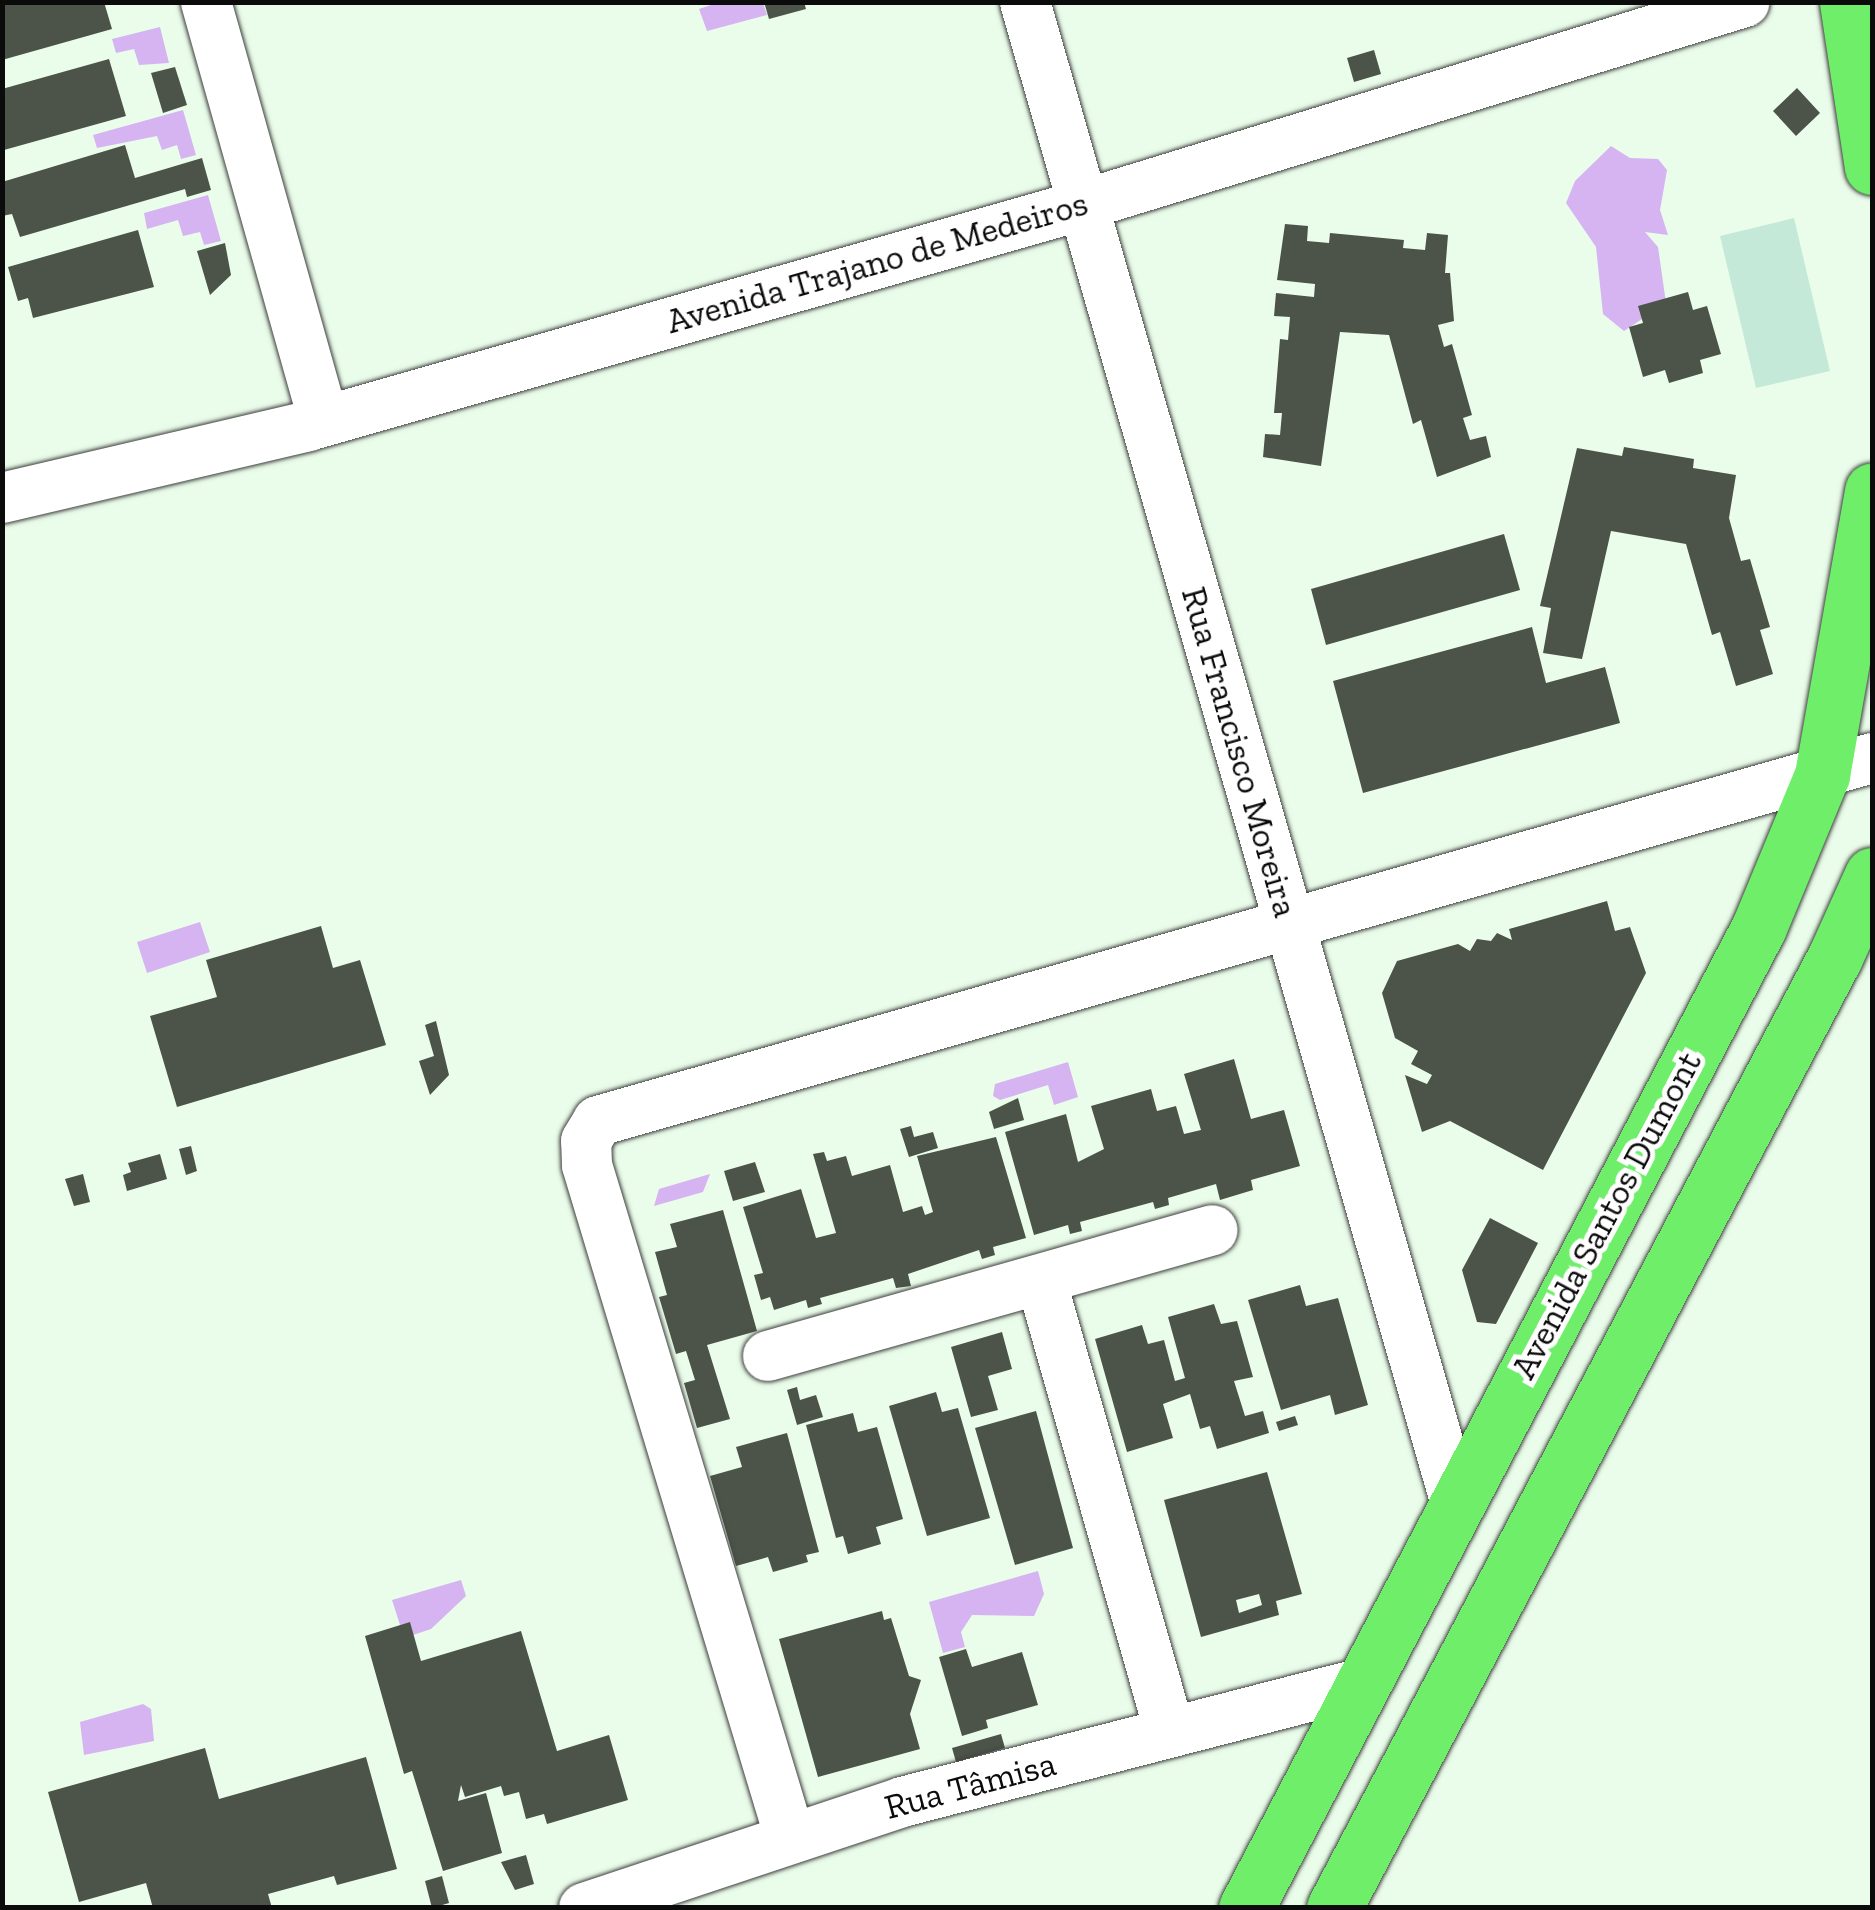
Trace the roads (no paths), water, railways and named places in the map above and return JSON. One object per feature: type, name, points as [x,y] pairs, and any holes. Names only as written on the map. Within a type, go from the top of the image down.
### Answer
[{"type":"main road","points":[[1847,2],[1872,167]]},
{"type":"main road","name":"Avenida Santos Dumont","points":[[1256,1889],[1455,1500],[1848,767],[1872,490]]},
{"type":"main road","points":[[1256,1889],[1331,1908],[1836,957],[1872,875]]},
{"type":"main road","points":[[1759,927],[1836,957]]},
{"type":"street","points":[[206,2],[323,418]]},
{"type":"street","name":"Rua Francisco Moreira","points":[[1025,2],[1455,1500]]},
{"type":"street","name":"Avenida Trajano de Medeiros","points":[[2,498],[323,418],[1083,205],[1745,2]]},
{"type":"street","points":[[790,1838],[587,1165],[591,1130],[606,1116],[1848,767]]},
{"type":"street","points":[[768,1356],[1212,1230]]},
{"type":"street","points":[[1041,1280],[1170,1732]]},
{"type":"street","name":"Rua Tâmisa","points":[[584,1908],[790,1838],[1363,1682]]}]
